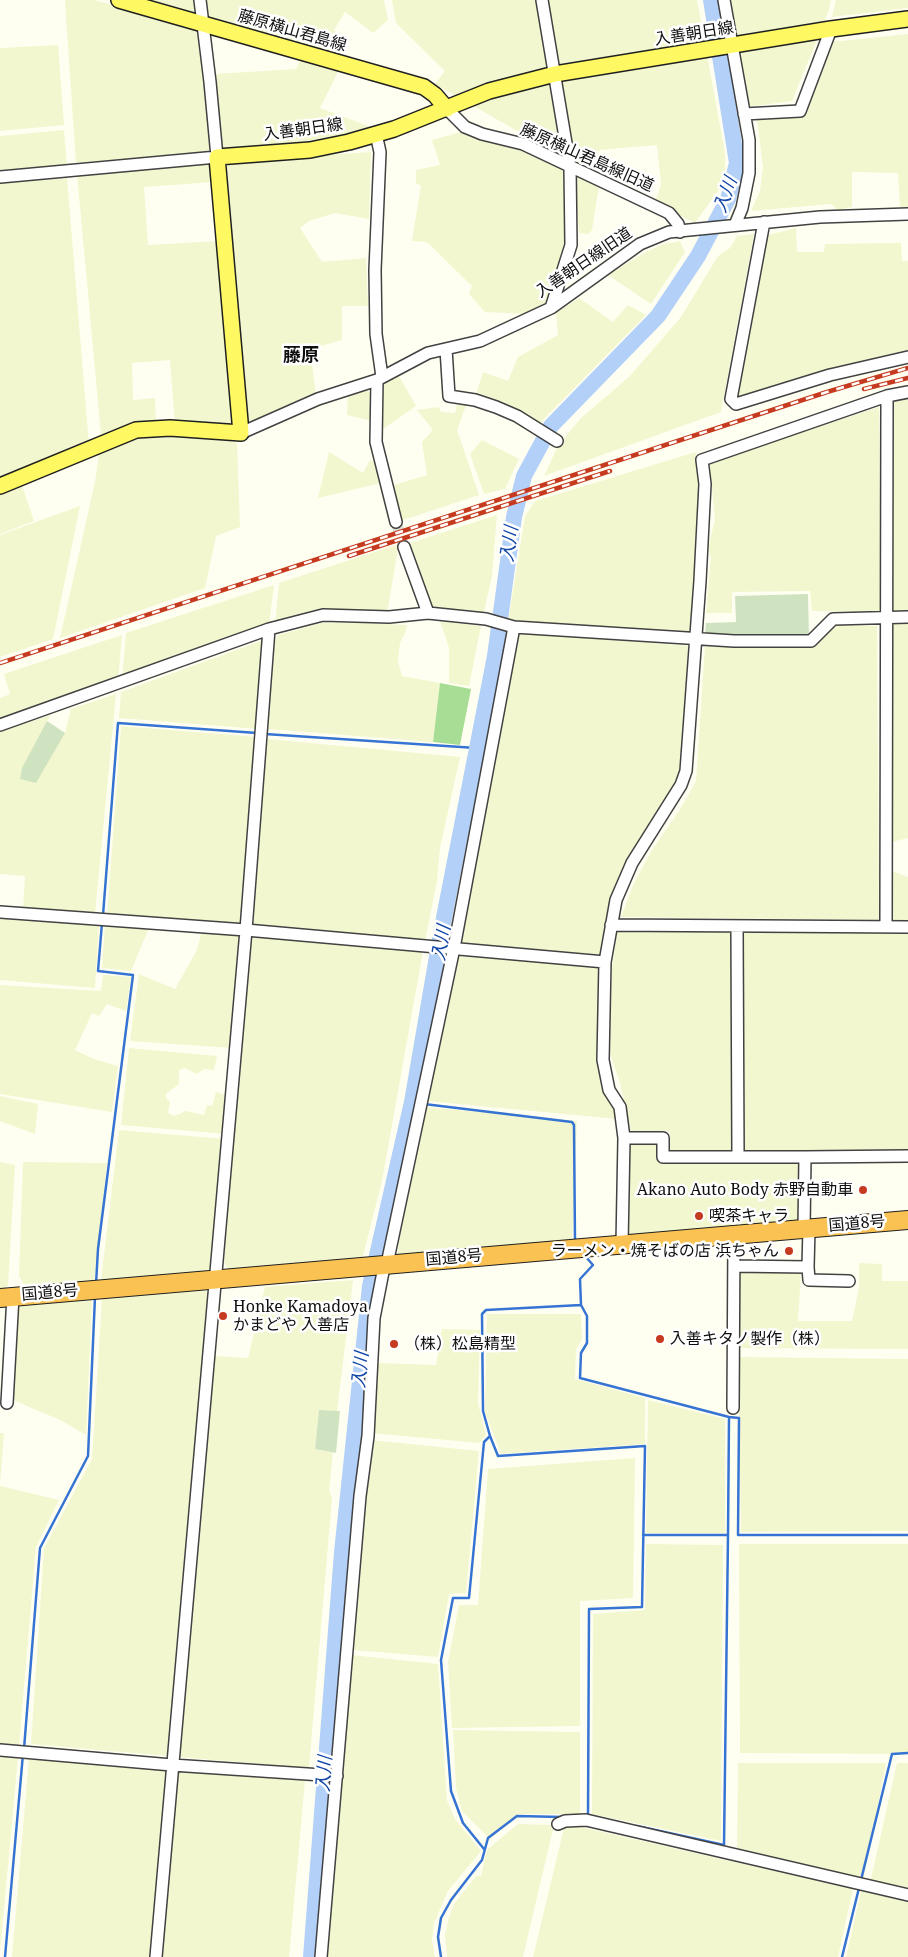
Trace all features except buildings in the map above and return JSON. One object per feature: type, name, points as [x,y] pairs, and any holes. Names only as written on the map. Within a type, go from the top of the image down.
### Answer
[{"type":"highway","name":"国道8号","points":[[7,1297],[908,1220]]},
{"type":"main road","name":"藤原横山君島線","points":[[119,0],[424,87],[435,95],[447,108]]},
{"type":"main road","name":"入善朝日線","points":[[217,157],[310,150],[376,134],[488,91],[555,74],[830,29],[908,19]]},
{"type":"main road","points":[[0,486],[136,430],[170,428],[241,433],[217,157]]},
{"type":"street","points":[[0,177],[217,157],[200,0]]},
{"type":"street","points":[[542,0],[570,167],[571,245],[552,308]]},
{"type":"street","points":[[724,0],[748,140],[749,173],[742,208],[731,226]]},
{"type":"street","points":[[744,114],[800,111],[830,29]]},
{"type":"street","name":"藤原横山君島線旧道","points":[[447,108],[465,127],[482,134],[523,144],[669,213],[678,224],[680,232]]},
{"type":"street","points":[[376,134],[380,152],[376,270],[376,334],[379,379],[376,442],[396,522]]},
{"type":"street","name":"入善朝日線旧道","points":[[241,433],[318,399],[379,379],[428,353],[480,342],[552,308],[640,244],[669,232],[764,222],[908,214]]},
{"type":"street","points":[[764,222],[731,399],[736,404],[830,376],[908,357]]},
{"type":"street","points":[[446,349],[449,396],[475,400],[496,407],[517,416],[557,441]]},
{"type":"street","points":[[622,1244],[624,1138],[620,1107],[609,1090],[603,1060],[604,962],[616,900],[632,863],[681,785],[686,771],[705,494],[702,460],[887,396],[908,392]]},
{"type":"street","points":[[886,927],[887,396]]},
{"type":"street","points":[[404,547],[428,613]]},
{"type":"street","points":[[0,725],[269,629],[323,615],[389,617],[428,613],[486,619],[514,627],[695,639],[811,641],[833,619],[908,617]]},
{"type":"street","points":[[321,1957],[360,1496],[368,1436],[374,1318],[454,948],[514,627]]},
{"type":"street","points":[[156,1957],[246,930],[269,629]]},
{"type":"street","points":[[0,912],[246,930],[604,962]]},
{"type":"street","points":[[611,925],[908,927]]},
{"type":"street","points":[[737,926],[738,1156]]},
{"type":"street","points":[[624,1138],[663,1138],[663,1157],[908,1156]]},
{"type":"street","points":[[805,1157],[809,1280],[849,1281]]},
{"type":"street","points":[[733,1408],[734,1235]]},
{"type":"street","points":[[734,1266],[808,1267]]},
{"type":"street","points":[[7,1297],[7,1402]]},
{"type":"street","points":[[0,1750],[172,1765],[335,1776]]},
{"type":"street","points":[[558,1824],[565,1821],[586,1820],[908,1895]]},
{"type":"green space","points":[[66,0],[94,0],[200,29],[210,148],[206,153],[76,163]]},
{"type":"green space","points":[[139,0],[196,0],[198,16]]},
{"type":"green space","points":[[207,0],[384,0],[388,20],[373,33],[345,12],[334,30],[344,41],[340,56],[209,21]]},
{"type":"green space","points":[[392,0],[538,0],[563,157],[435,84],[445,71],[396,23]]},
{"type":"green space","points":[[547,0],[697,0],[725,153],[725,171],[718,191],[695,223],[655,203],[661,184],[657,145],[599,150],[595,175],[574,164]]},
{"type":"green space","points":[[730,0],[831,0],[829,10],[792,101],[747,107]]},
{"type":"green space","points":[[836,0],[908,0],[908,8],[832,17]]},
{"type":"green space","points":[[908,34],[908,207],[900,207],[898,173],[852,172],[852,207],[838,210],[831,204],[751,211],[760,191],[763,167],[757,120],[804,117],[831,42]]},
{"type":"green space","points":[[58,45],[64,125],[0,131],[0,48]]},
{"type":"green space","points":[[301,59],[339,70],[320,108],[371,127],[345,135],[225,153],[220,148],[215,74],[296,69]]},
{"type":"green space","points":[[64,130],[67,165],[0,170],[0,136]]},
{"type":"green space","points":[[461,132],[474,138],[519,150],[568,172],[567,244],[548,305],[529,314],[485,312],[469,294],[472,286],[427,242],[412,241],[421,186],[416,183],[416,170],[440,165],[432,140]]},
{"type":"green space","points":[[371,152],[369,219],[335,213],[309,221],[300,228],[322,262],[366,258],[368,306],[342,306],[342,340],[310,349],[316,395],[300,400],[248,424],[244,422],[223,166],[226,162]]},
{"type":"green space","points":[[206,162],[211,167],[213,182],[144,187],[148,245],[220,241],[235,421],[230,427],[175,424],[170,360],[132,363],[133,400],[155,398],[156,423],[106,437],[101,435],[77,174]]},
{"type":"green space","points":[[575,176],[599,186],[592,230],[588,234],[579,233]]},
{"type":"green space","points":[[67,178],[89,445],[0,478],[0,183]]},
{"type":"green space","points":[[796,228],[797,252],[824,252],[825,244],[901,243],[902,261],[908,261],[908,352],[742,398],[737,391],[768,235]]},
{"type":"green space","points":[[754,234],[721,412],[544,476],[558,446],[580,419],[630,376],[681,317],[718,256],[730,248],[737,236]]},
{"type":"green space","points":[[680,241],[685,252],[651,304],[608,275],[646,252],[661,245]]},
{"type":"green space","points":[[579,298],[613,322],[628,305],[646,315],[539,424],[476,394],[483,372],[508,381],[518,357],[558,335],[556,313]]},
{"type":"green space","points":[[399,376],[416,406],[383,429],[381,389],[384,384]]},
{"type":"green space","points":[[366,390],[370,393],[372,399],[372,421],[347,415],[348,394]]},
{"type":"green space","points":[[908,399],[908,611],[891,611],[892,402]]},
{"type":"green space","points":[[458,400],[467,403],[457,430],[479,495],[400,521],[391,486],[427,475],[422,442],[433,430],[417,410],[439,407],[441,412],[455,413]]},
{"type":"green space","points":[[879,407],[881,612],[812,611],[810,591],[732,592],[732,613],[706,613],[711,557],[708,548],[715,520],[708,463]]},
{"type":"green space","points":[[178,434],[228,440],[237,443],[240,527],[216,536],[205,588],[60,638],[95,482],[99,454],[141,437]]},
{"type":"green space","points":[[482,440],[519,459],[505,489],[484,494],[470,454]]},
{"type":"green space","points":[[329,452],[363,473],[370,460],[376,463],[381,483],[318,498]]},
{"type":"green space","points":[[696,452],[700,488],[692,634],[508,622],[525,516],[535,501]]},
{"type":"green space","points":[[22,485],[34,521],[0,534],[0,493]]},
{"type":"green space","points":[[80,506],[53,639],[0,657],[0,535]]},
{"type":"green space","points":[[497,515],[492,576],[483,616],[430,609],[407,544]]},
{"type":"green space","points":[[399,544],[387,613],[275,625],[279,583]]},
{"type":"green space","points":[[274,585],[269,626],[122,678],[126,633]]},
{"type":"green space","points":[[808,594],[809,635],[705,634],[706,623],[736,622],[735,596]]},
{"type":"green space","points":[[440,621],[481,626],[469,686],[449,683],[449,648]]},
{"type":"green space","points":[[321,623],[407,625],[400,643],[398,661],[402,676],[440,683],[433,742],[268,729],[274,642],[279,635]]},
{"type":"green space","points":[[893,623],[908,623],[908,838],[892,842]]},
{"type":"green space","points":[[837,625],[877,626],[879,920],[621,917],[633,885],[652,850],[681,808],[696,781],[705,646],[814,646]]},
{"type":"green space","points":[[518,631],[688,646],[680,770],[677,784],[630,857],[600,957],[460,944]]},
{"type":"green space","points":[[122,635],[118,681],[0,721],[0,698],[10,694],[4,674]]},
{"type":"green space","points":[[261,641],[265,643],[258,729],[119,718],[121,692]]},
{"type":"green space","points":[[440,683],[471,689],[460,745],[433,742]]},
{"type":"green space","points":[[116,694],[95,914],[23,909],[25,876],[0,874],[0,731],[51,715],[47,721],[65,733],[71,709]]},
{"type":"green space","points":[[47,721],[65,733],[36,783],[20,779],[22,768]]},
{"type":"green space","points":[[121,726],[257,737],[243,927],[107,917]]},
{"type":"green space","points":[[267,739],[460,757],[440,848],[437,881],[425,941],[251,927]]},
{"type":"green space","points":[[892,871],[908,877],[908,921],[893,921]]},
{"type":"green space","points":[[0,916],[99,923],[95,988],[0,980]]},
{"type":"green space","points":[[105,924],[149,928],[131,971],[102,968]]},
{"type":"green space","points":[[202,931],[240,934],[232,1048],[130,1041],[139,974],[175,989],[197,950]]},
{"type":"green space","points":[[617,932],[732,932],[733,1151],[670,1151],[670,1131],[631,1131],[620,1083],[610,1053],[612,969]]},
{"type":"green space","points":[[744,932],[908,932],[908,1151],[743,1151]]},
{"type":"green space","points":[[249,935],[423,951],[382,1181],[362,1260],[230,1271],[224,1263]]},
{"type":"green space","points":[[455,956],[601,966],[599,1058],[605,1094],[615,1109],[617,1119],[427,1101]]},
{"type":"green space","points":[[103,975],[131,977],[126,1011],[107,1004],[99,1016],[92,1013],[75,1050],[94,1059],[118,1066],[112,1112],[0,1094],[0,985],[101,991]]},
{"type":"green space","points":[[129,1048],[217,1056],[214,1070],[204,1069],[197,1074],[185,1068],[179,1070],[179,1084],[166,1094],[166,1098],[170,1102],[168,1113],[173,1116],[185,1111],[204,1115],[207,1105],[212,1106],[216,1092],[228,1096],[226,1134],[121,1125]]},
{"type":"green space","points":[[0,1096],[38,1104],[35,1134],[0,1121]]},
{"type":"green space","points":[[425,1107],[577,1121],[572,1242],[397,1258],[401,1224]]},
{"type":"green space","points":[[119,1130],[225,1139],[214,1262],[207,1272],[101,1280]]},
{"type":"green space","points":[[628,1143],[658,1144],[659,1163],[799,1162],[800,1225],[628,1237]]},
{"type":"green space","points":[[0,1162],[15,1165],[8,1285],[5,1290],[0,1290]]},
{"type":"green space","points":[[23,1162],[107,1163],[94,1281],[25,1286],[19,1276]]},
{"type":"green space","points":[[859,1263],[882,1264],[882,1281],[908,1281],[908,1349],[740,1348],[739,1270],[801,1271],[798,1321],[852,1321],[859,1287]]},
{"type":"green space","points":[[353,1280],[337,1411],[319,1410],[315,1449],[333,1453],[329,1491],[332,1498],[309,1768],[179,1757],[214,1356],[248,1358],[265,1287]]},
{"type":"green space","points":[[205,1290],[208,1295],[168,1756],[31,1744],[44,1548],[92,1459],[102,1299]]},
{"type":"green space","points":[[92,1299],[86,1435],[60,1420],[13,1400],[17,1310],[21,1305]]},
{"type":"green space","points":[[487,1314],[581,1314],[582,1339],[576,1350],[575,1379],[645,1398],[645,1444],[501,1454],[485,1412]]},
{"type":"green space","points":[[442,1329],[480,1330],[478,1403],[486,1435],[479,1443],[372,1433],[378,1363],[436,1365]]},
{"type":"green space","points":[[738,1357],[908,1359],[908,1531],[741,1532]]},
{"type":"green space","points":[[648,1400],[725,1419],[725,1533],[646,1533]]},
{"type":"green space","points":[[319,1410],[340,1411],[336,1453],[315,1449]]},
{"type":"green space","points":[[0,1433],[4,1433],[0,1486]]},
{"type":"green space","points":[[370,1440],[479,1451],[466,1593],[449,1594],[438,1657],[353,1650]]},
{"type":"green space","points":[[635,1458],[633,1598],[580,1601],[580,1726],[452,1728],[448,1662],[459,1605],[478,1605],[488,1469]]},
{"type":"green space","points":[[0,1486],[59,1500],[36,1547],[19,1746],[0,1745]]},
{"type":"green space","points":[[646,1544],[723,1545],[721,1841],[592,1814],[593,1614],[645,1610]]},
{"type":"green space","points":[[739,1544],[908,1544],[908,1754],[740,1753]]},
{"type":"green space","points":[[351,1655],[438,1664],[447,1801],[455,1819],[481,1851],[448,1891],[434,1923],[432,1940],[435,1957],[325,1957]]},
{"type":"green space","points":[[453,1730],[580,1732],[580,1814],[518,1814],[490,1839],[462,1811],[456,1788]]},
{"type":"green space","points":[[0,1755],[18,1757],[0,1952]]},
{"type":"green space","points":[[29,1757],[166,1768],[151,1957],[12,1957]]},
{"type":"green space","points":[[738,1763],[886,1763],[863,1882],[737,1851]]},
{"type":"green space","points":[[897,1763],[908,1763],[908,1892],[870,1883]]},
{"type":"green space","points":[[179,1771],[305,1781],[289,1957],[162,1957]]},
{"type":"green space","points":[[518,1824],[554,1825],[523,1957],[447,1957],[445,1935],[454,1904],[476,1876],[481,1876],[487,1850]]},
{"type":"green space","points":[[576,1826],[853,1889],[838,1957],[533,1957],[564,1828]]},
{"type":"green space","points":[[861,1891],[908,1902],[908,1957],[846,1957]]},
{"type":"waterway","name":"入川","points":[[311,1957],[342,1552],[370,1286],[412,1102],[441,933],[495,656],[514,517],[524,476],[551,426],[658,316],[698,256],[728,199],[737,163],[711,0]]},
{"type":"waterway","points":[[103,915],[118,723],[257,733]]},
{"type":"waterway","points":[[265,734],[476,748]]},
{"type":"waterway","points":[[96,1284],[98,1249],[133,975],[98,971],[102,923]]},
{"type":"waterway","points":[[424,1104],[572,1122],[574,1125],[575,1242]]},
{"type":"waterway","points":[[585,1256],[593,1265],[580,1279],[581,1305],[587,1316],[587,1343],[581,1353],[580,1378],[739,1418],[738,1535],[908,1535]]},
{"type":"waterway","points":[[24,1749],[40,1548],[88,1456],[95,1297]]},
{"type":"waterway","points":[[484,1849],[463,1823],[451,1791],[441,1660],[453,1598],[469,1598],[484,1442],[490,1436],[483,1411],[482,1314],[486,1310],[581,1305]]},
{"type":"waterway","points":[[643,1535],[728,1535],[729,1417]]},
{"type":"waterway","points":[[490,1436],[498,1456],[645,1446],[642,1607],[589,1609],[588,1816]]},
{"type":"waterway","points":[[637,1826],[724,1845],[728,1535]]},
{"type":"waterway","points":[[861,1880],[892,1754],[908,1753]]},
{"type":"waterway","points":[[5,1957],[23,1754]]},
{"type":"waterway","points":[[441,1957],[438,1937],[441,1918],[451,1900],[482,1860],[488,1838],[517,1816],[562,1817]]},
{"type":"waterway","points":[[842,1957],[859,1888]]},
{"type":"tunnel","points":[[396,522],[404,547]]},
{"type":"railway","points":[[0,663],[827,392],[908,368]]},
{"type":"railway","points":[[864,389],[908,378]]},
{"type":"railway","points":[[349,556],[610,471]]},
{"type":"place","name":"Akano Auto Body 赤野自動車","points":[[863,1190]]},
{"type":"place","name":"喫茶キャラ","points":[[699,1216]]},
{"type":"place","name":"ラーメン・焼そばの店 浜ちゃん","points":[[789,1251]]},
{"type":"place","name":"Honke Kamadoya かまどや 入善店","points":[[223,1316]]},
{"type":"place","name":"入善キタノ製作（株）","points":[[660,1339]]},
{"type":"place","name":"（株）松島精型","points":[[394,1344]]},
{"type":"district","name":"藤原","points":[[301,356]]}]
